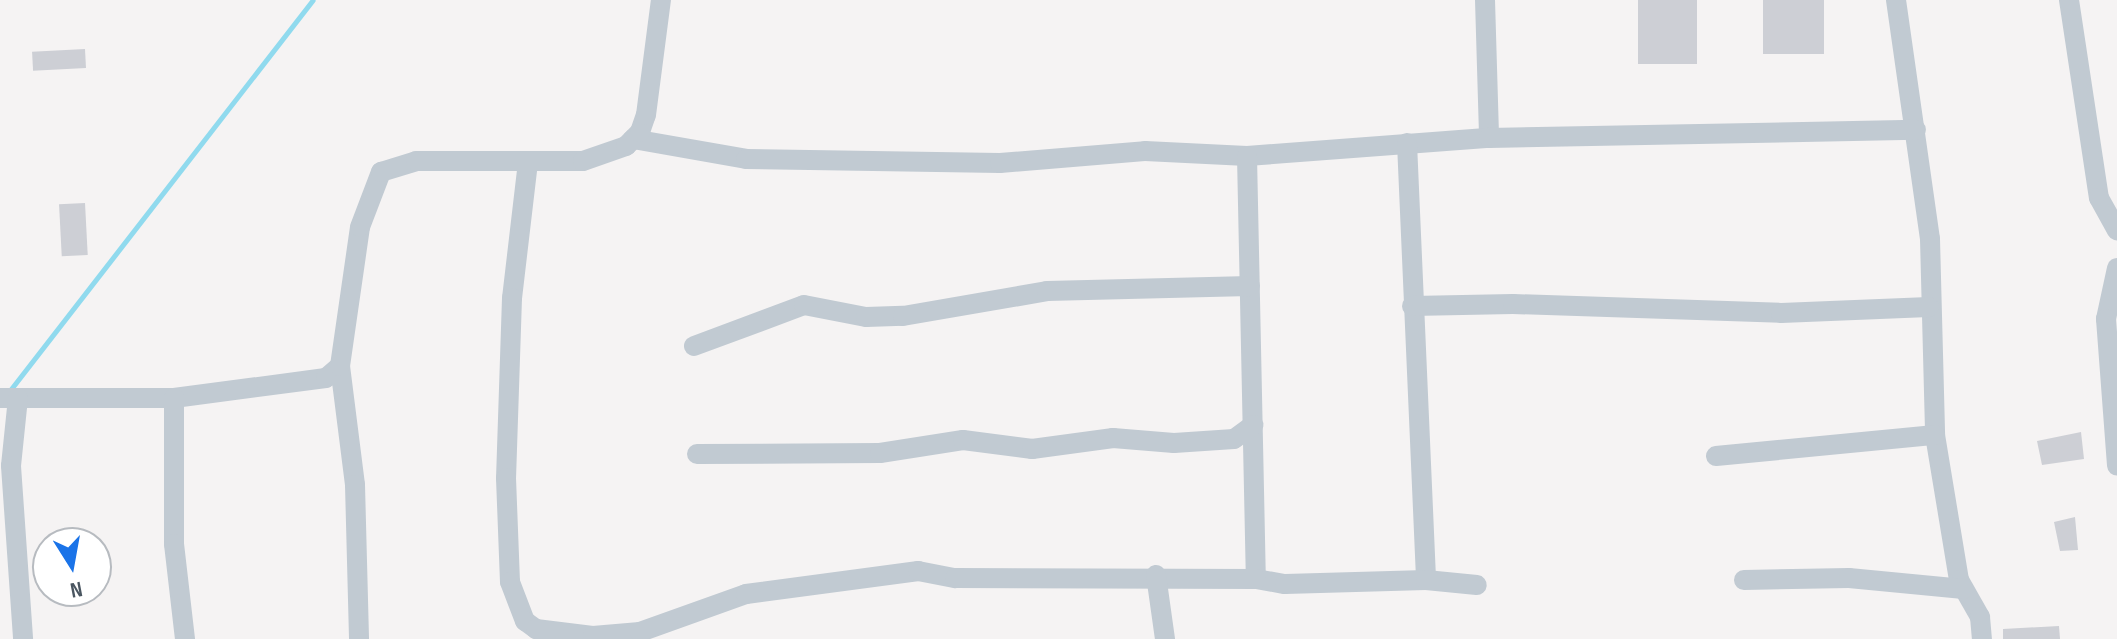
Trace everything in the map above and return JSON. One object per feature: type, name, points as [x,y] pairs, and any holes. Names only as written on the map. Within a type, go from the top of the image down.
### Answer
[{"type":"street","points":[[359,639],[355,485],[340,366],[360,227],[381,172],[416,161],[528,162],[605,157],[633,139],[646,115],[661,0]]},
{"type":"street","points":[[1485,0],[1489,138]]},
{"type":"street","points":[[1896,0],[1930,239],[1929,307],[1935,435],[1963,589],[1980,617],[1982,639]]},
{"type":"street","points":[[2069,0],[2099,198],[2117,230]]},
{"type":"street","points":[[633,139],[746,159],[1000,163],[1145,151],[1247,156],[1489,138],[1916,130]]},
{"type":"street","points":[[1407,143],[1426,580]]},
{"type":"street","points":[[1247,156],[1256,579]]},
{"type":"street","points":[[528,162],[512,298],[506,478],[510,582],[525,621],[536,629],[593,636],[640,632],[664,627],[715,601],[881,574],[934,571],[955,578],[1156,575],[1256,579],[1285,584],[1426,580],[1477,585]]},
{"type":"street","points":[[2117,268],[2106,319],[2117,466]]},
{"type":"street","points":[[694,346],[804,305],[866,317],[903,316],[1047,291],[1250,286]]},
{"type":"street","points":[[1412,306],[1513,304],[1781,313],[1929,307]]},
{"type":"street","points":[[23,639],[9,398],[174,398],[326,378],[340,366]]},
{"type":"street","points":[[174,398],[174,544],[185,639]]},
{"type":"street","points":[[697,454],[880,453],[963,440],[1032,449],[1113,438],[1187,443],[1234,439],[1253,425]]},
{"type":"street","points":[[1716,456],[1935,435]]},
{"type":"street","points":[[1156,575],[1165,639]]},
{"type":"street","points":[[1744,580],[1849,578],[1963,589]]},
{"type":"building","points":[[1638,0],[1697,0],[1697,64],[1638,64]]},
{"type":"building","points":[[1763,0],[1824,0],[1824,54],[1763,54]]},
{"type":"building","points":[[85,49],[86,68],[33,71],[32,52]]},
{"type":"building","points":[[85,203],[88,255],[62,256],[59,204]]},
{"type":"building","points":[[2081,432],[2084,459],[2042,465],[2037,441]]},
{"type":"building","points":[[2075,517],[2078,550],[2060,551],[2054,522]]},
{"type":"building","points":[[2059,626],[2060,639],[2003,639],[2003,629]]},
{"type":"waterway","points":[[11,389],[313,0]]}]
